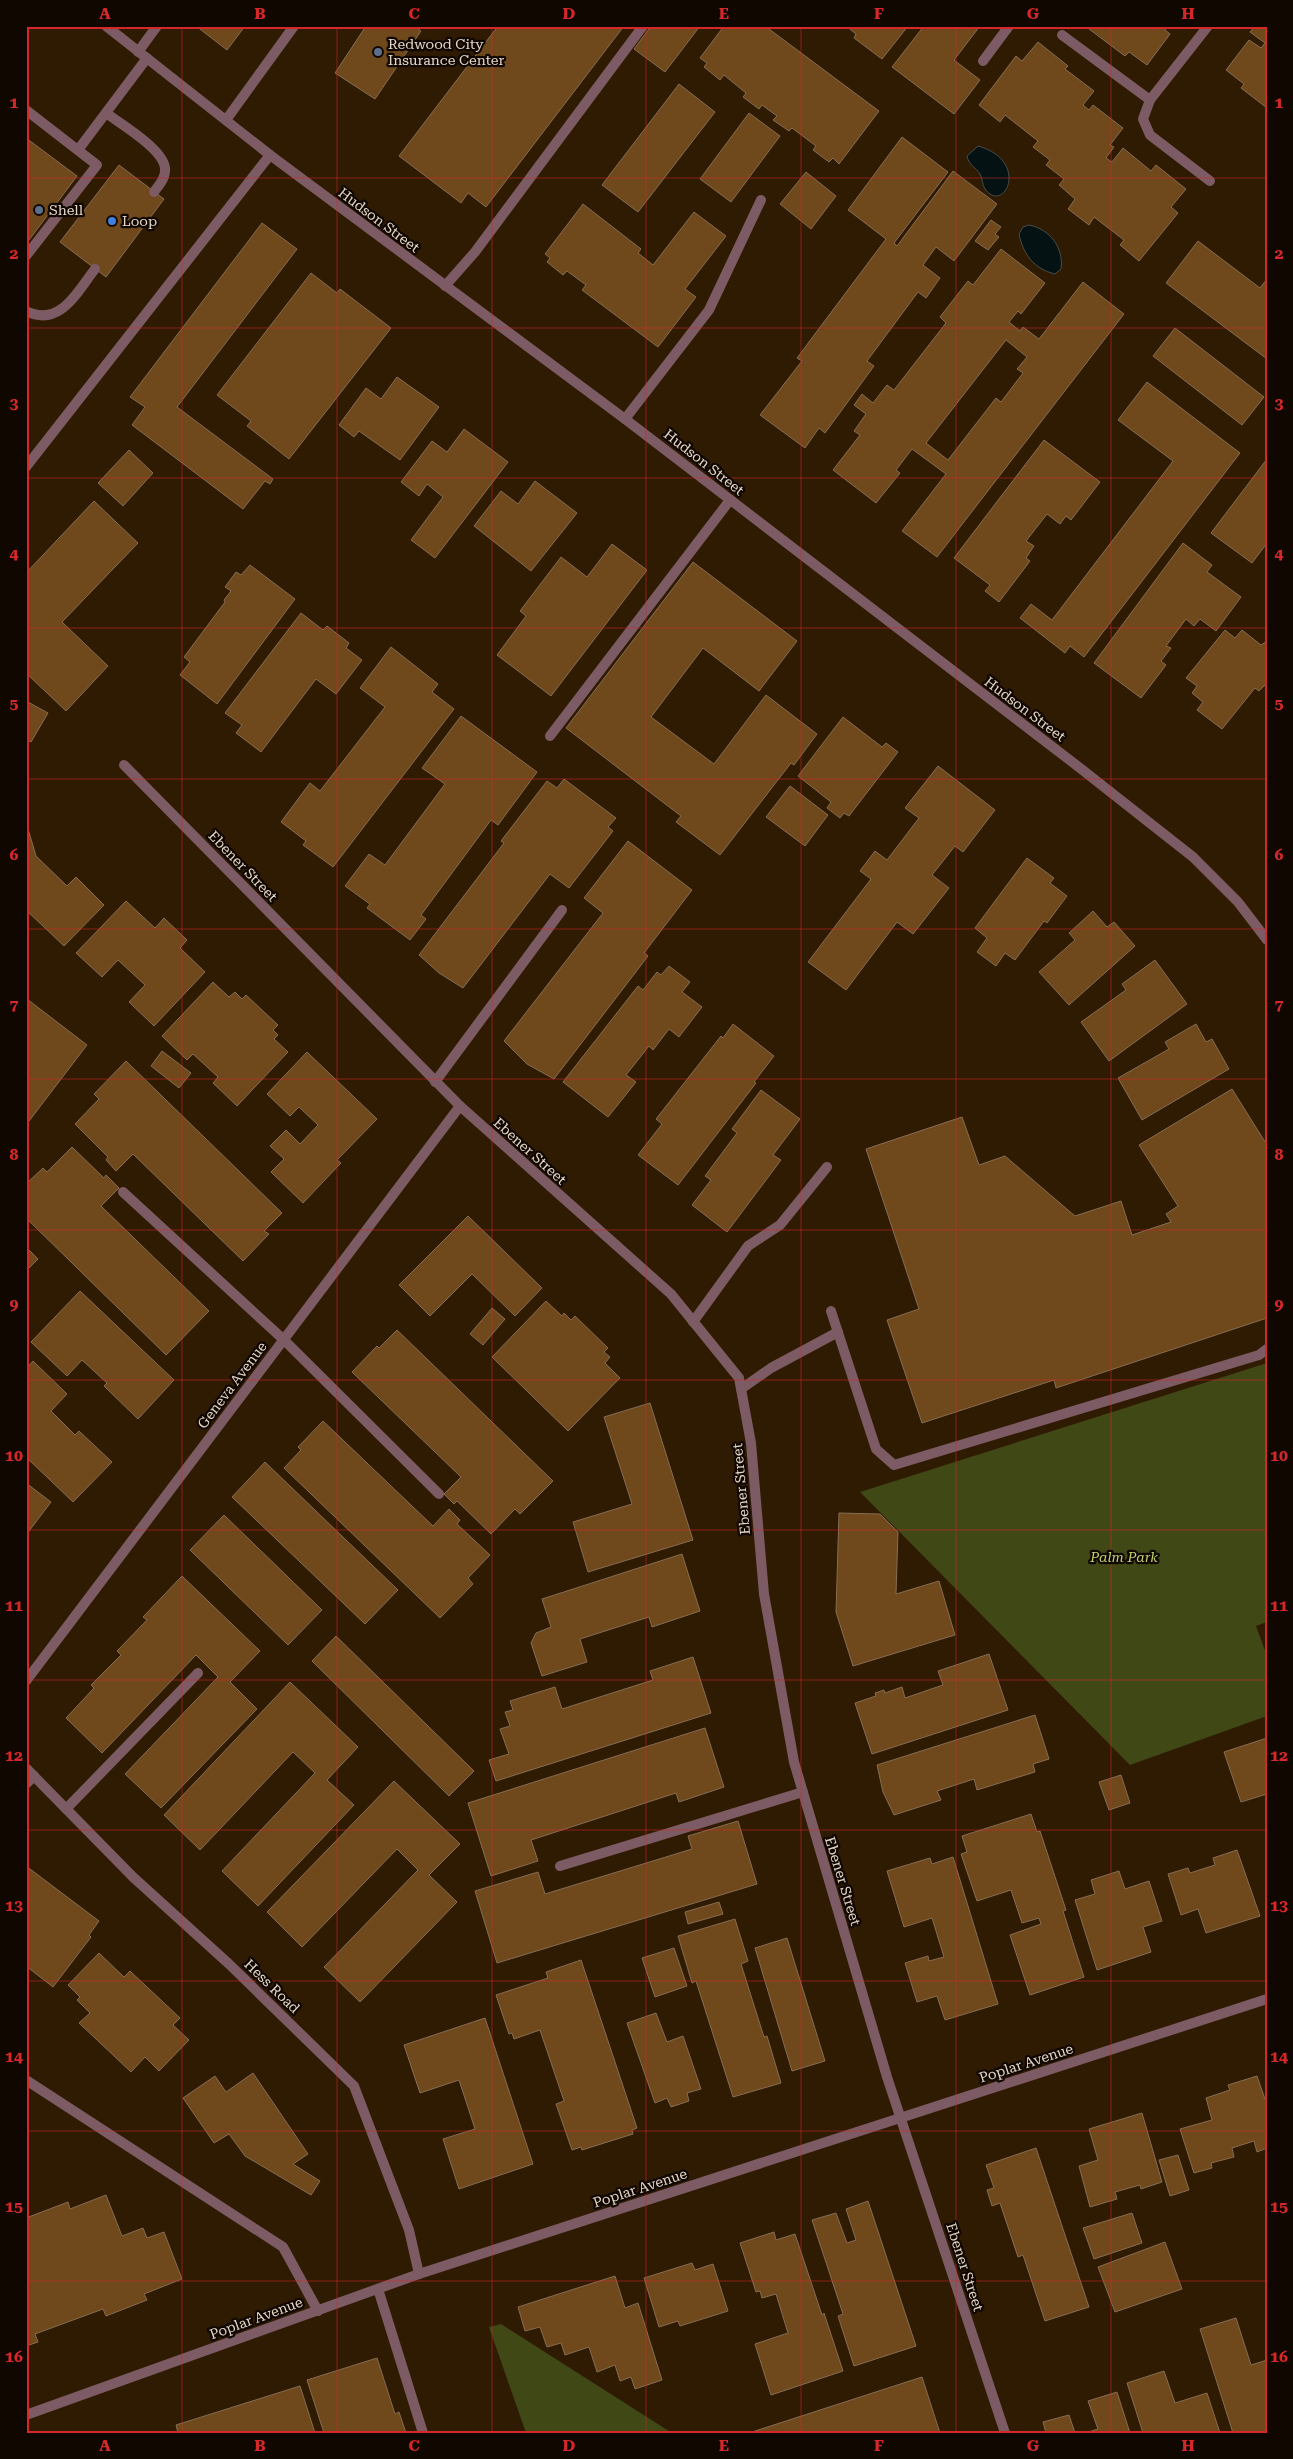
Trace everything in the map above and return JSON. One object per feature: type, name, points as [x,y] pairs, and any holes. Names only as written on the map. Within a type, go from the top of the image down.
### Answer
[{"type":"street","name":"Hudson Street","points":[[106,26],[270,155],[625,419],[1192,857],[1238,902],[1267,940]]},
{"type":"street","points":[[138,52],[157,26]]},
{"type":"street","points":[[226,120],[294,26]]},
{"type":"street","points":[[445,286],[475,252],[643,26]]},
{"type":"street","points":[[983,61],[1009,26]]},
{"type":"street","points":[[1208,26],[1150,100],[1143,120],[1150,135],[1210,181]]},
{"type":"street","points":[[1062,35],[1150,100]]},
{"type":"street","points":[[78,150],[147,58]]},
{"type":"street","points":[[26,110],[96,165],[26,256]]},
{"type":"street","points":[[106,113],[152,148],[163,160],[164,178],[154,192]]},
{"type":"street","points":[[26,467],[270,155]]},
{"type":"street","points":[[625,419],[709,310],[761,200]]},
{"type":"street","points":[[26,311],[48,317],[57,313],[66,307],[95,269]]},
{"type":"street","points":[[550,736],[730,500]]},
{"type":"street","name":"Ebener Street","points":[[124,765],[435,1082],[670,1294],[739,1378],[752,1443],[764,1594],[794,1762],[901,2118],[1005,2433]]},
{"type":"street","points":[[435,1082],[562,910]]},
{"type":"street","name":"Geneva Avenue","points":[[26,1681],[460,1106]]},
{"type":"street","points":[[694,1322],[748,1246],[780,1225],[827,1167]]},
{"type":"street","points":[[123,1192],[284,1340],[439,1494]]},
{"type":"street","points":[[831,1311],[876,1449],[894,1465],[1259,1355],[1267,1348]]},
{"type":"street","points":[[741,1390],[771,1368],[838,1332]]},
{"type":"street","points":[[66,1809],[198,1673]]},
{"type":"street","name":"Hess Road","points":[[26,1768],[133,1877],[229,1964],[354,2086],[409,2230],[419,2274]]},
{"type":"street","points":[[26,1784],[34,1776]]},
{"type":"street","points":[[560,1866],[803,1792]]},
{"type":"street","name":"Poplar Avenue","points":[[26,2415],[419,2274],[1267,1999]]},
{"type":"street","points":[[26,2080],[283,2246],[318,2311]]},
{"type":"street","points":[[378,2289],[423,2433]]},
{"type":"green space","name":"Palm Park","points":[[1267,1363],[1267,1622],[1256,1626],[1267,1656],[1267,1716],[1130,1765],[860,1492]]},
{"type":"green space","points":[[501,2324],[672,2433],[526,2433],[489,2327]]},
{"type":"shaded area","points":[[978,146],[994,153],[1004,163],[1009,173],[1005,191],[999,195],[992,195],[985,189],[980,174],[968,159],[967,156]]},
{"type":"shaded area","points":[[1029,225],[1037,227],[1049,235],[1058,247],[1061,269],[1055,274],[1035,264],[1023,248],[1019,234],[1023,227]]},
{"type":"building","points":[[196,26],[245,26],[227,50]]},
{"type":"building","name":"Redwood City Insurance Center","points":[[366,26],[414,26],[421,31],[375,99],[335,73]]},
{"type":"building","points":[[498,26],[624,26],[486,207],[468,193],[461,203],[399,156]]},
{"type":"building","points":[[651,26],[700,26],[665,72],[634,49]]},
{"type":"building","points":[[724,26],[765,26],[879,111],[839,164],[833,158],[829,162],[813,150],[816,146],[792,128],[789,131],[773,120],[777,116],[762,105],[759,109],[743,97],[746,93],[724,75],[720,80],[704,67],[707,63],[700,58]]},
{"type":"building","points":[[846,26],[908,26],[882,59],[854,38],[856,34]]},
{"type":"building","points":[[924,26],[980,26],[954,60],[980,80],[954,114],[892,67]]},
{"type":"building","points":[[1085,26],[1168,26],[1165,30],[1170,34],[1147,65],[1129,52],[1125,56]]},
{"type":"building","points":[[1255,26],[1267,26],[1267,108],[1241,88],[1244,84],[1226,70],[1249,40],[1261,48],[1265,43],[1250,32]]},
{"type":"building","points":[[1038,42],[1068,66],[1065,69],[1094,91],[1083,105],[1089,110],[1093,105],[1123,128],[1110,145],[1114,147],[1106,158],[1112,162],[1123,148],[1151,171],[1156,165],[1186,189],[1171,207],[1178,213],[1139,261],[1120,245],[1124,240],[1094,217],[1089,225],[1068,209],[1075,199],[1059,185],[1064,179],[1046,165],[1050,160],[1033,147],[1038,141],[1005,115],[1000,122],[979,105],[1016,56],[1022,61]]},
{"type":"building","points":[[679,84],[715,112],[638,212],[602,185]]},
{"type":"building","points":[[749,113],[780,136],[731,202],[700,179]]},
{"type":"building","points":[[902,137],[948,172],[894,243],[897,246],[953,171],[997,204],[954,261],[936,247],[923,265],[940,278],[926,298],[918,292],[867,361],[874,366],[825,433],[819,428],[805,448],[760,415],[802,361],[797,358],[886,239],[848,210]]},
{"type":"building","name":"Shell","points":[[26,138],[77,176],[26,244]]},
{"type":"building","name":"Loop","points":[[119,165],[164,199],[106,277],[60,242]]},
{"type":"building","points":[[806,172],[836,196],[811,229],[780,204]]},
{"type":"building","points":[[583,204],[641,249],[638,253],[653,265],[694,212],[726,236],[685,289],[696,297],[658,347],[582,290],[586,285],[567,271],[563,275],[547,262],[550,258],[545,254]]},
{"type":"building","points":[[991,220],[1001,227],[995,234],[999,237],[988,250],[975,241]]},
{"type":"building","points":[[262,223],[297,249],[177,407],[273,479],[270,484],[265,481],[243,509],[132,425],[145,407],[130,397]]},
{"type":"building","points":[[1198,241],[1260,288],[1267,279],[1267,359],[1166,283]]},
{"type":"building","points":[[1001,249],[1045,283],[1021,314],[1018,311],[1009,322],[1020,331],[1023,327],[1039,339],[1083,282],[1124,314],[937,557],[902,531],[946,474],[912,449],[896,470],[900,473],[876,503],[833,470],[860,435],[854,431],[866,414],[854,405],[862,394],[873,403],[887,385],[894,390],[946,323],[940,317],[968,281],[973,285]],"holes":[[[1006,340],[1027,357],[1017,369],[1023,373],[1001,402],[996,398],[948,460],[926,443]]]},
{"type":"building","points":[[311,273],[337,293],[340,289],[391,328],[289,459],[247,426],[251,421],[217,395]]},
{"type":"building","points":[[1175,328],[1264,397],[1242,425],[1153,356]]},
{"type":"building","points":[[397,377],[439,407],[400,460],[359,431],[354,437],[339,425],[366,388],[381,399]]},
{"type":"building","points":[[1147,382],[1240,453],[1084,657],[1070,646],[1065,653],[1020,618],[1031,604],[1052,620],[1173,461],[1118,420]]},
{"type":"building","points":[[464,429],[508,462],[435,558],[411,540],[443,497],[427,484],[419,496],[401,482],[432,441],[447,452]]},
{"type":"building","points":[[1044,440],[1100,482],[1071,520],[1066,516],[1060,524],[1047,514],[1026,541],[1034,546],[1026,558],[1030,561],[999,602],[985,591],[990,585],[954,558]]},
{"type":"building","points":[[129,450],[153,473],[123,506],[98,483]]},
{"type":"building","points":[[1267,459],[1267,543],[1252,563],[1211,533]]},
{"type":"building","points":[[535,481],[577,513],[531,571],[474,526],[501,491],[518,504]]},
{"type":"building","points":[[94,501],[138,543],[62,622],[108,666],[66,711],[26,673],[26,573]]},
{"type":"building","points":[[1183,543],[1212,565],[1207,572],[1241,597],[1216,631],[1200,619],[1194,626],[1186,619],[1166,646],[1171,648],[1161,661],[1166,665],[1141,698],[1094,663]]},
{"type":"building","points":[[612,544],[647,570],[551,696],[497,655],[526,616],[520,611],[561,557],[587,577]]},
{"type":"building","points":[[693,562],[797,641],[759,691],[703,648],[651,717],[714,764],[766,695],[817,734],[794,765],[791,763],[720,855],[676,822],[681,816],[566,728]]},
{"type":"building","points":[[250,565],[295,599],[217,704],[180,675],[190,662],[184,657],[225,602],[224,600],[231,591],[225,587],[236,572],[241,575]]},
{"type":"building","points":[[301,613],[323,630],[327,626],[349,643],[346,648],[362,660],[336,694],[316,679],[261,752],[236,733],[242,725],[225,713]]},
{"type":"building","points":[[1225,630],[1235,638],[1242,630],[1261,645],[1267,641],[1267,683],[1259,691],[1255,688],[1222,729],[1197,710],[1203,702],[1192,693],[1197,686],[1186,678]]},
{"type":"building","points":[[391,647],[438,684],[432,692],[454,709],[333,867],[303,845],[306,841],[281,822],[310,783],[320,791],[385,707],[360,688]]},
{"type":"building","points":[[26,701],[48,713],[31,742],[26,739]]},
{"type":"building","points":[[461,716],[537,772],[498,825],[491,820],[421,915],[426,919],[410,940],[367,908],[370,904],[345,886],[369,854],[385,865],[445,784],[422,768]]},
{"type":"building","points":[[843,717],[882,747],[886,743],[898,752],[849,816],[844,813],[840,818],[827,808],[831,802],[798,776]]},
{"type":"building","points":[[938,766],[995,810],[963,852],[955,846],[932,875],[949,888],[913,934],[897,922],[846,990],[808,962],[871,879],[860,871],[875,851],[887,860],[919,818],[905,808]]},
{"type":"building","points":[[564,779],[616,818],[608,827],[613,831],[569,888],[550,874],[463,988],[439,973],[419,955],[504,843],[501,841],[547,781],[557,788]]},
{"type":"building","points":[[790,786],[828,815],[805,846],[766,817]]},
{"type":"building","points":[[26,822],[36,856],[67,886],[76,877],[104,905],[64,946],[26,910]]},
{"type":"building","points":[[628,841],[692,890],[644,953],[648,956],[554,1079],[527,1064],[504,1041],[603,913],[584,898]]},
{"type":"building","points":[[1027,858],[1054,878],[1050,883],[1067,896],[1047,923],[1044,921],[1015,960],[1005,953],[996,966],[977,952],[987,938],[975,928]]},
{"type":"building","points":[[126,901],[155,928],[164,918],[187,940],[180,948],[205,972],[154,1026],[129,1002],[145,985],[118,960],[102,977],[76,953]]},
{"type":"building","points":[[1093,911],[1107,927],[1114,922],[1135,946],[1069,1005],[1039,972],[1075,940],[1069,933]]},
{"type":"building","points":[[1155,960],[1187,1004],[1109,1061],[1081,1022],[1126,990],[1122,984]]},
{"type":"building","points":[[669,966],[690,982],[682,992],[702,1007],[679,1037],[669,1029],[653,1050],[649,1046],[626,1075],[636,1082],[608,1117],[563,1082],[638,986],[643,990],[657,972],[661,975]]},
{"type":"building","points":[[213,982],[229,997],[235,992],[242,999],[246,995],[278,1025],[273,1030],[278,1035],[274,1039],[288,1052],[237,1106],[213,1083],[218,1077],[193,1054],[187,1060],[162,1036]]},
{"type":"building","points":[[26,1000],[87,1045],[26,1125]]},
{"type":"building","points":[[733,1024],[774,1056],[754,1082],[756,1083],[678,1185],[638,1155],[662,1124],[656,1119],[721,1036],[723,1038]]},
{"type":"building","points":[[1196,1024],[1206,1042],[1212,1039],[1229,1069],[1142,1120],[1118,1078],[1169,1049],[1165,1042]]},
{"type":"building","points":[[162,1051],[191,1073],[179,1088],[151,1066]]},
{"type":"building","points":[[307,1052],[377,1119],[337,1160],[341,1163],[303,1203],[271,1172],[284,1159],[270,1146],[286,1130],[300,1144],[318,1125],[299,1107],[290,1116],[267,1094]]},
{"type":"building","points":[[126,1061],[282,1213],[264,1231],[269,1234],[243,1261],[133,1154],[116,1171],[106,1160],[108,1157],[75,1124],[99,1099],[94,1094]]},
{"type":"building","points":[[1232,1089],[1267,1145],[1267,1318],[1056,1388],[1054,1380],[922,1423],[887,1320],[919,1309],[866,1149],[962,1117],[979,1165],[1005,1156],[1075,1216],[1121,1201],[1132,1235],[1171,1222],[1166,1214],[1178,1206],[1139,1145]]},
{"type":"building","points":[[761,1090],[800,1119],[773,1155],[781,1160],[727,1232],[692,1205],[711,1180],[705,1176],[737,1133],[732,1129]]},
{"type":"building","points":[[72,1147],[104,1178],[106,1175],[119,1188],[101,1206],[209,1311],[166,1355],[26,1218],[26,1184],[43,1168],[47,1172]]},
{"type":"building","points":[[468,1216],[542,1288],[515,1316],[472,1274],[430,1316],[399,1285]]},
{"type":"building","points":[[26,1247],[38,1259],[26,1271]]},
{"type":"building","points":[[80,1291],[174,1380],[138,1419],[104,1386],[107,1383],[82,1360],[67,1376],[31,1342]]},
{"type":"building","points":[[546,1301],[562,1316],[564,1313],[571,1320],[575,1316],[608,1348],[604,1352],[610,1357],[605,1363],[620,1378],[568,1431],[492,1357]]},
{"type":"building","points":[[492,1308],[505,1319],[483,1345],[470,1334]]},
{"type":"building","points":[[397,1330],[553,1481],[520,1514],[515,1509],[491,1534],[457,1501],[454,1504],[444,1494],[461,1477],[352,1372],[377,1346],[379,1348]]},
{"type":"building","points":[[33,1361],[67,1394],[51,1411],[75,1435],[79,1431],[112,1462],[73,1502],[26,1457],[26,1369]]},
{"type":"building","points":[[650,1403],[693,1540],[588,1572],[573,1522],[632,1504],[604,1417]]},
{"type":"building","points":[[323,1421],[433,1526],[449,1509],[460,1520],[457,1524],[490,1555],[468,1578],[473,1584],[440,1618],[284,1468],[301,1450],[298,1447]]},
{"type":"building","points":[[265,1462],[398,1590],[365,1624],[232,1497]]},
{"type":"building","points":[[26,1483],[51,1502],[26,1535]]},
{"type":"building","points":[[839,1513],[880,1514],[898,1532],[896,1594],[939,1581],[955,1635],[853,1666],[836,1612]]},
{"type":"building","points":[[224,1515],[322,1610],[288,1645],[190,1550]]},
{"type":"building","points":[[682,1554],[700,1611],[652,1627],[649,1617],[580,1639],[587,1662],[542,1676],[531,1643],[536,1633],[551,1627],[542,1599]]},
{"type":"building","points":[[182,1576],[260,1651],[230,1682],[257,1709],[161,1808],[125,1774],[218,1677],[196,1655],[102,1753],[66,1718],[94,1688],[91,1685],[121,1655],[117,1651],[147,1620],[143,1617]]},
{"type":"building","points":[[336,1636],[474,1771],[449,1796],[312,1661]]},
{"type":"building","points":[[989,1654],[1008,1710],[872,1754],[855,1703],[876,1696],[875,1693],[884,1690],[885,1693],[902,1687],[905,1698],[943,1685],[938,1671]]},
{"type":"building","points":[[693,1657],[711,1713],[496,1781],[489,1760],[509,1754],[500,1729],[510,1726],[505,1712],[513,1710],[510,1701],[555,1687],[562,1709],[653,1680],[650,1671]]},
{"type":"building","points":[[290,1682],[358,1747],[327,1780],[354,1805],[258,1906],[222,1871],[315,1773],[293,1752],[200,1850],[164,1815]]},
{"type":"building","points":[[1035,1715],[1049,1759],[1033,1764],[1035,1772],[977,1790],[974,1779],[937,1791],[941,1800],[894,1815],[883,1792],[877,1765]]},
{"type":"building","points":[[705,1728],[724,1787],[679,1802],[676,1793],[531,1840],[538,1861],[491,1876],[468,1803]]},
{"type":"building","points":[[1267,1738],[1267,1794],[1241,1802],[1224,1752]]},
{"type":"building","points":[[1121,1775],[1130,1803],[1109,1810],[1099,1782]]},
{"type":"building","points":[[394,1781],[460,1844],[429,1875],[457,1902],[360,2002],[324,1967],[418,1870],[397,1849],[302,1947],[267,1912]]},
{"type":"building","points":[[1031,1814],[1037,1832],[1040,1831],[1066,1910],[1063,1911],[1084,1977],[1030,1995],[1010,1935],[1041,1924],[1039,1918],[1022,1923],[1011,1890],[977,1901],[961,1854],[967,1852],[962,1836]]},
{"type":"building","points":[[738,1821],[757,1884],[497,1963],[475,1891],[538,1872],[545,1894],[692,1849],[688,1836]]},
{"type":"building","points":[[1237,1850],[1260,1916],[1206,1933],[1198,1909],[1181,1915],[1168,1874],[1188,1868],[1190,1873],[1215,1865],[1213,1858]]},
{"type":"building","points":[[953,1857],[998,2004],[945,2020],[937,1996],[917,2002],[905,1963],[928,1956],[929,1961],[944,1957],[932,1918],[904,1927],[887,1871],[930,1858],[932,1864]]},
{"type":"building","points":[[26,1866],[99,1921],[89,1935],[91,1937],[53,1987],[26,1966]]},
{"type":"building","points":[[1119,1871],[1125,1889],[1149,1881],[1162,1921],[1143,1927],[1151,1952],[1097,1970],[1075,1900],[1095,1894],[1091,1880]]},
{"type":"building","points":[[719,1902],[723,1914],[688,1924],[685,1912]]},
{"type":"building","points":[[735,1919],[748,1961],[741,1964],[764,2037],[767,2036],[781,2083],[733,2097],[696,1981],[692,1983],[678,1936]]},
{"type":"building","points":[[787,1938],[825,2061],[792,2071],[755,1948]]},
{"type":"building","points":[[674,1948],[687,1986],[655,1997],[642,1958]]},
{"type":"building","points":[[99,1953],[124,1977],[130,1971],[180,2018],[173,2025],[189,2040],[159,2071],[145,2057],[131,2072],[79,2023],[90,2013],[77,2000],[80,1997],[68,1985]]},
{"type":"building","points":[[581,1960],[637,2128],[632,2130],[633,2134],[582,2150],[581,2147],[572,2150],[556,2104],[564,2101],[540,2030],[514,2039],[512,2033],[509,2034],[496,1995],[548,1978],[546,1972]]},
{"type":"building","points":[[656,2013],[667,2042],[683,2036],[701,2089],[687,2093],[689,2101],[671,2107],[667,2098],[655,2103],[627,2023]]},
{"type":"building","points":[[485,2018],[533,2164],[459,2189],[443,2139],[475,2129],[459,2080],[420,2093],[404,2045]]},
{"type":"building","points":[[253,2073],[308,2154],[293,2164],[320,2181],[311,2195],[245,2156],[229,2134],[214,2143],[183,2098],[215,2076],[226,2092]]},
{"type":"building","points":[[1257,2076],[1267,2105],[1267,2148],[1257,2152],[1254,2141],[1232,2148],[1234,2157],[1211,2163],[1212,2168],[1194,2173],[1180,2129],[1212,2120],[1206,2098],[1230,2090],[1228,2085]]},
{"type":"building","points":[[1142,2113],[1162,2182],[1141,2189],[1140,2185],[1115,2192],[1117,2199],[1090,2207],[1079,2166],[1098,2160],[1089,2129]]},
{"type":"building","points":[[1036,2148],[1089,2307],[1045,2321],[1023,2255],[1018,2257],[1000,2203],[992,2206],[987,2190],[994,2188],[986,2165]]},
{"type":"building","points":[[1178,2155],[1189,2190],[1170,2196],[1159,2160]]},
{"type":"building","points":[[106,2195],[122,2236],[143,2228],[147,2238],[164,2232],[182,2279],[144,2294],[147,2300],[106,2316],[103,2309],[35,2334],[38,2342],[26,2346],[26,2218],[68,2202],[70,2209]]},
{"type":"building","points":[[868,2201],[916,2346],[854,2366],[838,2316],[843,2314],[812,2220],[836,2213],[847,2243],[856,2240],[846,2209]]},
{"type":"building","points":[[1132,2213],[1142,2243],[1094,2259],[1083,2228]]},
{"type":"building","points":[[774,2232],[776,2240],[795,2234],[843,2371],[771,2395],[755,2344],[788,2333],[776,2294],[762,2298],[760,2291],[756,2292],[740,2243]]},
{"type":"building","points":[[1165,2242],[1182,2289],[1115,2312],[1098,2267]]},
{"type":"building","points":[[692,2263],[695,2270],[713,2264],[728,2311],[680,2326],[678,2321],[659,2327],[644,2278]]},
{"type":"building","points":[[615,2276],[625,2308],[638,2303],[662,2380],[635,2389],[631,2377],[620,2381],[615,2365],[597,2372],[589,2347],[565,2355],[561,2343],[547,2347],[540,2327],[525,2331],[518,2307]]},
{"type":"building","points":[[1236,2318],[1251,2365],[1267,2360],[1267,2433],[1233,2433],[1200,2329]]},
{"type":"building","points":[[377,2358],[395,2414],[399,2412],[406,2433],[324,2433],[307,2380]]},
{"type":"building","points":[[1164,2371],[1175,2403],[1207,2393],[1220,2433],[1143,2433],[1127,2383]]},
{"type":"building","points":[[922,2377],[940,2433],[749,2433]]},
{"type":"building","points":[[300,2386],[315,2433],[178,2433],[176,2425]]},
{"type":"building","points":[[1117,2392],[1130,2433],[1085,2433],[1098,2429],[1088,2401]]},
{"type":"building","points":[[1069,2415],[1075,2433],[1046,2433],[1043,2422]]},
{"type":"place","name":"Redwood City Insurance Center","points":[[378,52]]},
{"type":"place","name":"Shell","points":[[39,210]]},
{"type":"place","name":"Loop","points":[[112,221]]}]
